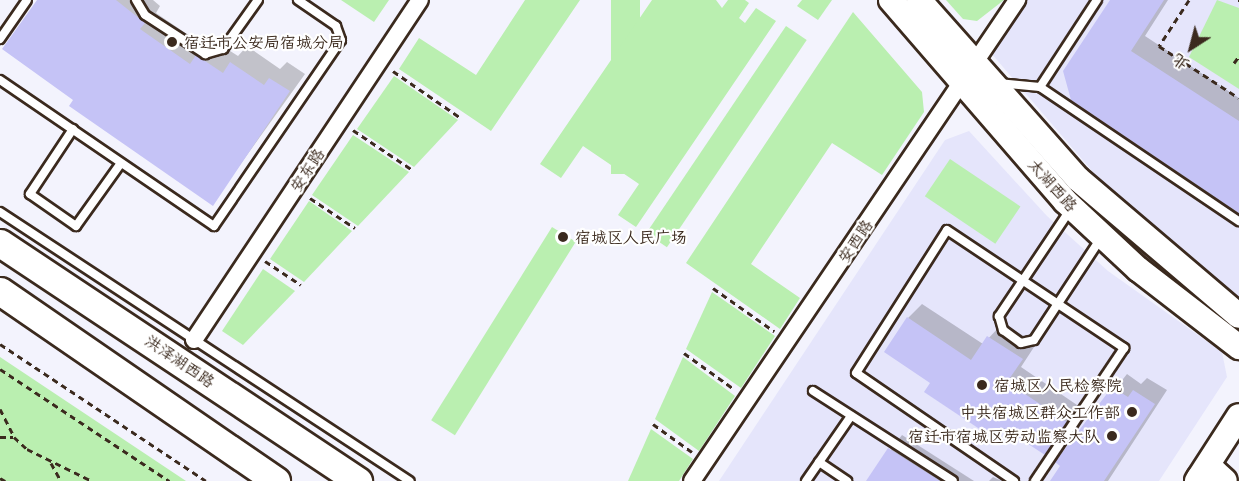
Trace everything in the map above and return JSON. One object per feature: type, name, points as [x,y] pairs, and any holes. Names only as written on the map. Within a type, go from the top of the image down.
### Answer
[{"type":"main road","name":"洪泽湖西路","points":[[0,243],[358,481]]},
{"type":"main road","points":[[0,291],[276,481]]},
{"type":"street","name":"安东路","points":[[194,340],[420,0]]},
{"type":"street","name":"太湖西路","points":[[891,0],[969,72],[992,82],[1078,179],[1239,316]]},
{"type":"street","name":"太湖西路","points":[[919,0],[969,72],[1072,207],[1103,236],[1239,347]]},
{"type":"street","name":"安西路","points":[[693,481],[1017,0]]},
{"type":"street","points":[[1198,479],[1239,416]]},
{"type":"street","points":[[1198,479],[1215,472],[1225,481]]},
{"type":"street","points":[[1234,481],[1239,474]]},
{"type":"lane","points":[[0,39],[27,0]]},
{"type":"lane","points":[[136,0],[145,15],[205,54],[223,49],[258,0]]},
{"type":"lane","points":[[0,80],[214,226],[341,40],[336,26],[298,0]]},
{"type":"lane","points":[[1040,87],[1096,0]]},
{"type":"lane","points":[[992,82],[1040,87],[1239,221]]},
{"type":"lane","points":[[73,129],[30,194],[76,226],[121,163]]},
{"type":"lane","points":[[1072,207],[999,316],[1003,330],[1028,344],[1058,304],[1103,236]]},
{"type":"lane","points":[[0,212],[410,481]]},
{"type":"lane","points":[[1014,481],[863,381],[856,366],[947,230],[1124,348],[1035,481]]},
{"type":"lane","points":[[813,391],[953,481]]},
{"type":"lane","points":[[806,481],[850,416]]},
{"type":"lane","points":[[819,462],[847,481]]},
{"type":"path","points":[[1189,0],[1159,46],[1239,98]]},
{"type":"path","points":[[1234,63],[1239,56]]},
{"type":"path","points":[[379,62],[461,118]]},
{"type":"path","points":[[339,121],[411,169]]},
{"type":"path","points":[[295,188],[356,228]]},
{"type":"path","points":[[252,253],[301,285]]},
{"type":"path","points":[[713,288],[788,340]]},
{"type":"path","points":[[0,344],[206,481]]},
{"type":"path","points":[[684,353],[748,399]]},
{"type":"path","points":[[0,369],[169,481]]},
{"type":"path","points":[[0,409],[14,437],[51,463],[92,481]]},
{"type":"path","points":[[653,424],[706,461]]},
{"type":"path","points":[[0,437],[14,437]]},
{"type":"path","points":[[51,463],[62,481]]},
{"type":"path","points":[[0,478],[5,481]]},
{"type":"shaded area","points":[[1027,0],[1239,0],[1239,298],[1099,179],[991,53]]},
{"type":"shaded area","name":"宿城区人民检察院","points":[[969,131],[1047,216],[1108,271],[1222,352],[1227,377],[1159,481],[719,481],[945,140]]},
{"type":"green space","points":[[341,0],[389,0],[374,22]]},
{"type":"green space","points":[[525,0],[580,0],[491,131],[399,69],[419,38],[476,75]]},
{"type":"green space","points":[[611,0],[640,0],[640,174],[611,174]]},
{"type":"green space","points":[[652,0],[716,0],[722,8],[728,0],[745,0],[749,3],[739,18],[745,23],[756,8],[776,21],[636,227],[618,215],[639,184],[583,146],[561,178],[540,164]]},
{"type":"green space","points":[[802,0],[832,0],[818,20],[797,6]]},
{"type":"green space","points":[[946,0],[1004,0],[977,21],[963,19]]},
{"type":"green space","points":[[1217,0],[1239,8],[1239,89],[1189,57]]},
{"type":"green space","points":[[853,12],[922,92],[924,112],[882,175],[832,143],[751,264],[800,298],[780,329],[686,263]]},
{"type":"green space","points":[[786,26],[807,40],[667,247],[646,233]]},
{"type":"green space","points":[[394,76],[458,120],[414,167],[357,129]]},
{"type":"green space","points":[[353,135],[409,172],[358,226],[312,195]]},
{"type":"green space","points":[[950,159],[1020,207],[995,244],[925,196]]},
{"type":"green space","points":[[309,201],[352,231],[304,282],[270,259]]},
{"type":"green space","points":[[552,227],[576,242],[455,435],[431,420]]},
{"type":"green space","points":[[263,269],[295,291],[243,345],[222,331]]},
{"type":"green space","points":[[712,292],[775,336],[741,388],[686,349]]},
{"type":"green space","points":[[0,357],[186,481],[0,481]]},
{"type":"green space","points":[[683,357],[735,396],[699,451],[655,419]]},
{"type":"green space","points":[[651,429],[693,459],[679,481],[628,481]]},
{"type":"building","points":[[37,0],[116,0],[145,23],[140,29],[190,64],[196,55],[223,73],[230,62],[264,85],[269,78],[290,91],[213,206],[69,106],[73,100],[2,49]]},
{"type":"building","points":[[1110,0],[1164,0],[1131,51],[1239,121],[1239,213],[1071,100],[1063,71]]},
{"type":"building","points":[[907,317],[971,360],[987,336],[1023,359],[1007,382],[1067,422],[1045,455],[1004,428],[996,440],[924,392],[930,383],[884,352]]},
{"type":"building","points":[[1112,387],[1128,397],[1133,390],[1155,404],[1104,481],[1050,481],[1060,466],[1055,462]]},
{"type":"building","points":[[888,448],[940,481],[866,481]]},
{"type":"place","name":"宿迁市公安局宿城分局","points":[[172,42]]},
{"type":"place","name":"宿城区人民广场","points":[[563,237]]},
{"type":"place","name":"宿城区人民检察院","points":[[982,385]]},
{"type":"place","name":"中共宿城区群众工作部","points":[[1132,412]]},
{"type":"place","name":"宿迁市宿城区劳动监察大队","points":[[1112,436]]}]
